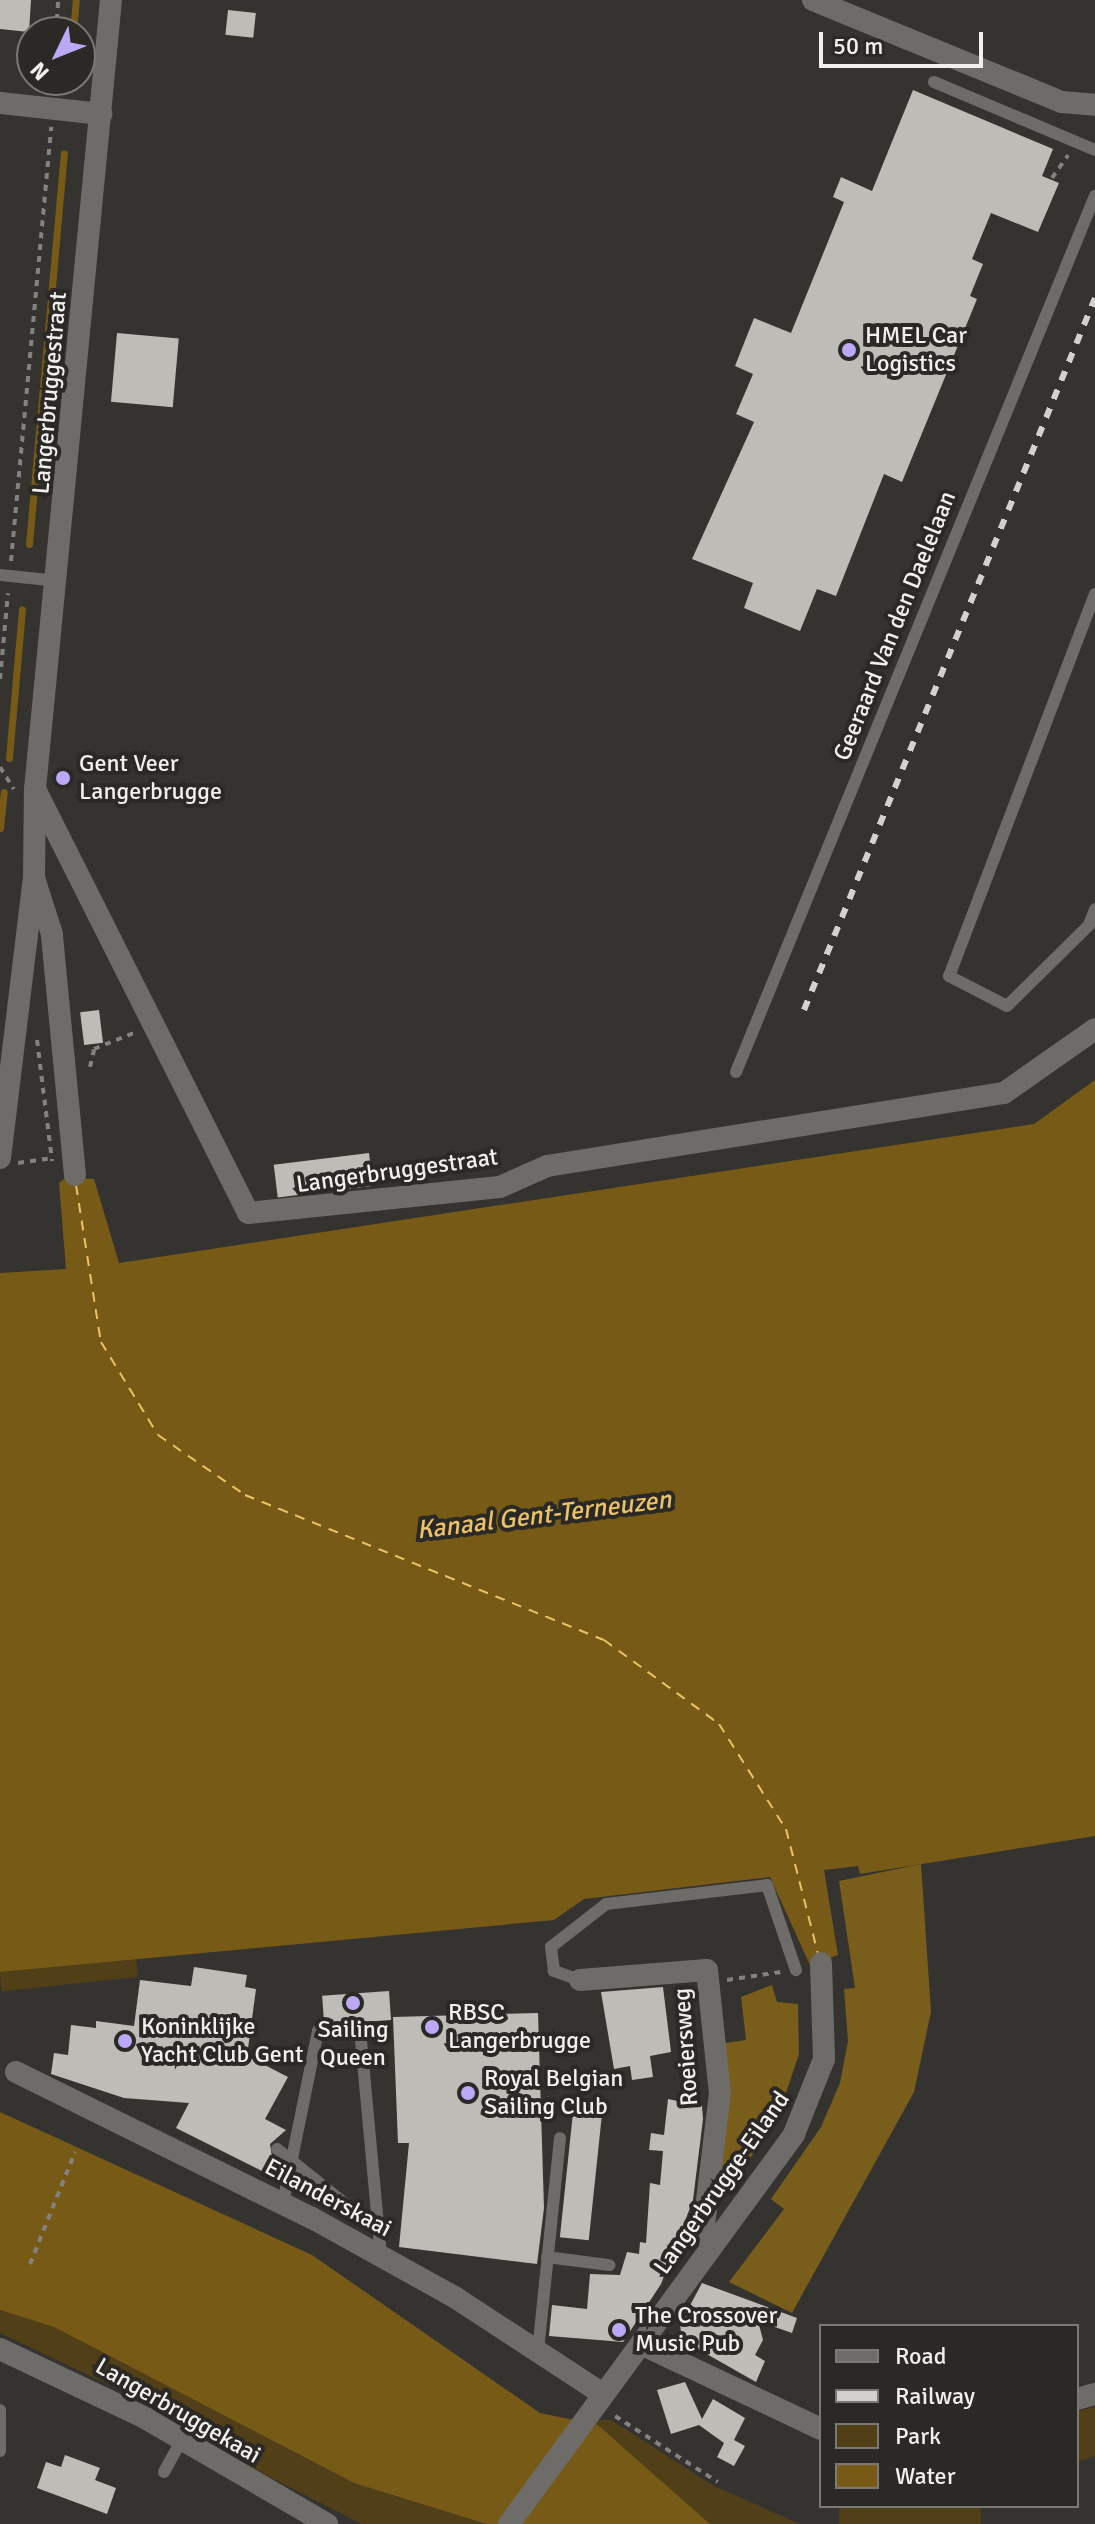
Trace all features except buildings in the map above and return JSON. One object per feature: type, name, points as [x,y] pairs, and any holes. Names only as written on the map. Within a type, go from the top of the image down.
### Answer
[{"type":"street","name":"Langerbruggestraat","points":[[6,1161],[34,878],[24,788],[59,581],[111,0]]},
{"type":"street","points":[[813,0],[1062,102],[1095,105]]},
{"type":"street","points":[[0,103],[101,114]]},
{"type":"street","name":"Langerbruggestraat","points":[[24,788],[152,1023],[248,1213],[279,1214],[500,1187],[547,1166],[1004,1093],[1095,1029]]},
{"type":"street","points":[[34,878],[52,934],[75,1175]]},
{"type":"street","name":"Langerbrugge-Eiland","points":[[509,2524],[715,2241],[811,2100],[824,2059],[821,1963]]},
{"type":"street","name":"Roeiersweg","points":[[580,1980],[707,1970],[720,2093],[703,2234],[715,2241]]},
{"type":"street","name":"Eilanderskaai","points":[[16,2072],[283,2203],[381,2256],[538,2351],[600,2398]]},
{"type":"street","points":[[641,2344],[819,2428]]},
{"type":"street","name":"Langerbruggekaai","points":[[0,2349],[182,2439],[327,2524]]},
{"type":"lane","points":[[934,82],[1095,150]]},
{"type":"lane","name":"Geeraard Van den Daelelaan","points":[[736,1072],[1095,196]]},
{"type":"lane","points":[[0,575],[59,581]]},
{"type":"lane","points":[[1095,594],[949,976],[1007,1006],[1089,925],[1095,909]]},
{"type":"lane","points":[[580,1980],[554,1971],[551,1947],[606,1904],[767,1885],[796,1970]]},
{"type":"lane","points":[[283,2203],[318,2031],[360,2030],[381,2256]]},
{"type":"lane","points":[[538,2351],[560,2138]]},
{"type":"lane","points":[[277,2149],[294,2158],[379,2231]]},
{"type":"lane","points":[[547,2257],[609,2265]]},
{"type":"lane","points":[[0,2410],[0,2451]]},
{"type":"lane","points":[[164,2472],[182,2439]]},
{"type":"path","points":[[12,554],[50,131]]},
{"type":"path","points":[[0,679],[7,599]]},
{"type":"path","points":[[0,767],[24,788]]},
{"type":"path","points":[[90,1067],[94,1046],[152,1023]]},
{"type":"path","points":[[6,1161],[48,1159]]},
{"type":"path","points":[[749,1977],[796,1970]]},
{"type":"path","points":[[30,2264],[75,2152]]},
{"type":"path","points":[[600,2398],[662,2451],[718,2482]]},
{"type":"green space","points":[[136,1958],[138,1977],[2,1991],[0,1972]]},
{"type":"green space","points":[[0,2310],[54,2327],[354,2483],[485,2524],[362,2524],[262,2473],[152,2405],[0,2333]]},
{"type":"green space","points":[[1095,2407],[1095,2456],[1079,2461],[1079,2411]]},
{"type":"green space","points":[[599,2420],[611,2420],[714,2486],[800,2524],[710,2524],[598,2425],[590,2428]]},
{"type":"green space","points":[[839,2508],[981,2508],[981,2524],[839,2524]]},
{"type":"shaded area","points":[[921,1864],[931,2012],[914,2092],[792,2313],[729,2282],[784,2209],[771,2199],[821,2127],[840,2083],[848,2041],[844,1989],[855,1988],[839,1881]]},
{"type":"shaded area","points":[[772,1985],[777,2002],[798,2004],[799,2054],[776,2123],[727,2189],[718,2186],[725,2043],[746,2040],[741,1997]]},
{"type":"water","name":"Kanaal Gent-Terneuzen","points":[[1095,1080],[1095,1836],[860,1874],[858,1866],[824,1870],[838,1955],[810,1965],[770,1877],[584,1899],[554,1920],[0,1972],[0,1273],[66,1269],[59,1183],[66,1177],[94,1179],[119,1263],[1034,1124]]},
{"type":"water","points":[[0,2112],[312,2255],[540,2413],[598,2425],[710,2524],[486,2524],[354,2483],[54,2327],[0,2310]]},
{"type":"waterway","points":[[74,16],[76,0]]},
{"type":"waterway","points":[[29,544],[64,154]]},
{"type":"waterway","points":[[9,758],[22,610]]},
{"type":"waterway","points":[[0,828],[4,792]]},
{"type":"ferry route","points":[[76,1185],[101,1342],[158,1435],[245,1495],[604,1640],[719,1724],[786,1829],[818,1954]]},
{"type":"railway","points":[[804,1010],[1095,298]]},
{"type":"place","name":"HMEL Car Logistics","points":[[849,350]]},
{"type":"place","name":"Gent Veer Langerbrugge","points":[[63,778]]},
{"type":"place","name":"Sailing Queen","points":[[353,2003]]},
{"type":"place","name":"RBSC Langerbrugge","points":[[432,2027]]},
{"type":"place","name":"Koninklijke Yacht Club Gent","points":[[125,2041]]},
{"type":"place","name":"Royal Belgian Sailing Club","points":[[468,2093]]},
{"type":"place","name":"The Crossover Music Pub","points":[[619,2330]]}]
